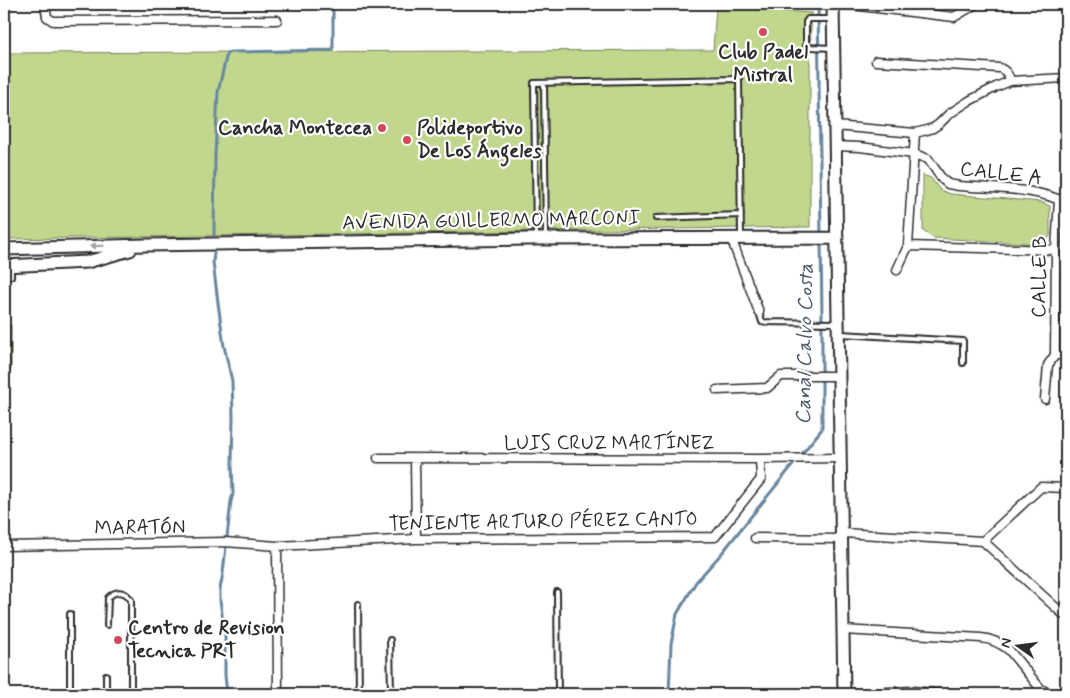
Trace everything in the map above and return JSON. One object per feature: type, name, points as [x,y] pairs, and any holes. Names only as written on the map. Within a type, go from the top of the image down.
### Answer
[{"type":"main road","points":[[833,4],[829,19],[829,48],[835,126],[833,237],[834,376],[840,458],[844,694]]},
{"type":"main road","name":"AVENIDA GUILLERMO MARCONI","points":[[7,248],[541,239],[833,237]]},
{"type":"main road","name":"AVENIDA GUILLERMO MARCONI","points":[[7,266],[87,262],[146,245]]},
{"type":"main road","points":[[7,248],[7,266]]},
{"type":"street","points":[[45,4],[47,17],[53,21],[277,20]]},
{"type":"street","points":[[842,4],[954,17],[976,4]]},
{"type":"street","points":[[876,61],[997,67],[1006,71],[1010,81]]},
{"type":"street","points":[[835,126],[915,132],[927,130],[933,128],[969,100],[1010,81],[1066,78]]},
{"type":"street","points":[[897,270],[908,246],[915,132]]},
{"type":"street","name":"CALLE A","points":[[835,146],[914,154],[928,160],[948,184],[1040,193],[1066,203]]},
{"type":"street","name":"CALLE B","points":[[1045,398],[1048,364],[1055,355],[1056,250],[1059,199]]},
{"type":"street","points":[[736,238],[759,312]]},
{"type":"street","points":[[908,246],[1056,250]]},
{"type":"street","points":[[1055,355],[1066,356]]},
{"type":"street","points":[[718,390],[767,388],[781,376],[834,376]]},
{"type":"street","name":"LUIS CRUZ MARTÍNEZ","points":[[378,458],[840,458]]},
{"type":"street","points":[[415,459],[416,539]]},
{"type":"street","name":"TENIENTE ARTURO PÉREZ CANTO","points":[[277,546],[416,539],[715,536],[761,479],[760,459]]},
{"type":"street","points":[[983,541],[1041,487],[1066,488]]},
{"type":"street","points":[[755,538],[842,536],[983,541],[1066,615]]},
{"type":"street","name":"MARATÓN","points":[[4,546],[225,542],[277,546]]},
{"type":"street","points":[[277,546],[278,694]]},
{"type":"street","points":[[843,630],[992,640],[1009,650],[1040,688],[1050,694]]},
{"type":"street","points":[[844,694],[913,692],[941,694]]},
{"type":"lane","points":[[829,19],[810,18],[807,20],[806,45],[808,47],[829,48]]},
{"type":"lane","points":[[541,239],[534,83],[739,79],[741,215],[736,238]]},
{"type":"lane","points":[[541,239],[544,83]]},
{"type":"lane","points":[[656,218],[741,215]]},
{"type":"lane","points":[[4,276],[10,276],[7,266]]},
{"type":"lane","points":[[759,312],[762,322],[813,323],[963,341],[963,363]]},
{"type":"lane","points":[[107,625],[108,598],[118,592],[126,594],[131,600],[131,694]]},
{"type":"lane","points":[[557,592],[558,694]]},
{"type":"lane","points":[[358,604],[359,694]]},
{"type":"lane","points":[[70,614],[70,694]]},
{"type":"lane","points":[[390,640],[391,694]]},
{"type":"lane","points":[[106,675],[106,694]]},
{"type":"green space","name":"Polideportivo De Los Ángeles","points":[[716,7],[812,13],[810,50],[810,227],[4,239],[4,53],[713,50]]},
{"type":"green space","points":[[923,175],[931,178],[940,190],[951,194],[1041,202],[1050,206],[1050,236],[1043,244],[933,238],[923,231]]},
{"type":"green space","points":[[4,325],[11,325],[11,370],[4,370]]},
{"type":"waterway","points":[[214,235],[218,92],[227,53],[332,50],[333,4]]},
{"type":"waterway","name":"Canal Calvo Costa","points":[[669,694],[671,644],[677,614],[696,582],[722,553],[822,429],[818,4]]},
{"type":"waterway","points":[[214,253],[213,262],[224,346],[232,381],[233,494],[220,589],[225,636],[227,694]]},
{"type":"place","name":"Club Padel Mistral","points":[[763,32]]},
{"type":"place","name":"Cancha Montecea","points":[[382,128]]},
{"type":"place","name":"Polideportivo De Los Ángeles","points":[[407,140]]},
{"type":"place","name":"Centro de Revision Tecnica PRT","points":[[118,640]]}]
